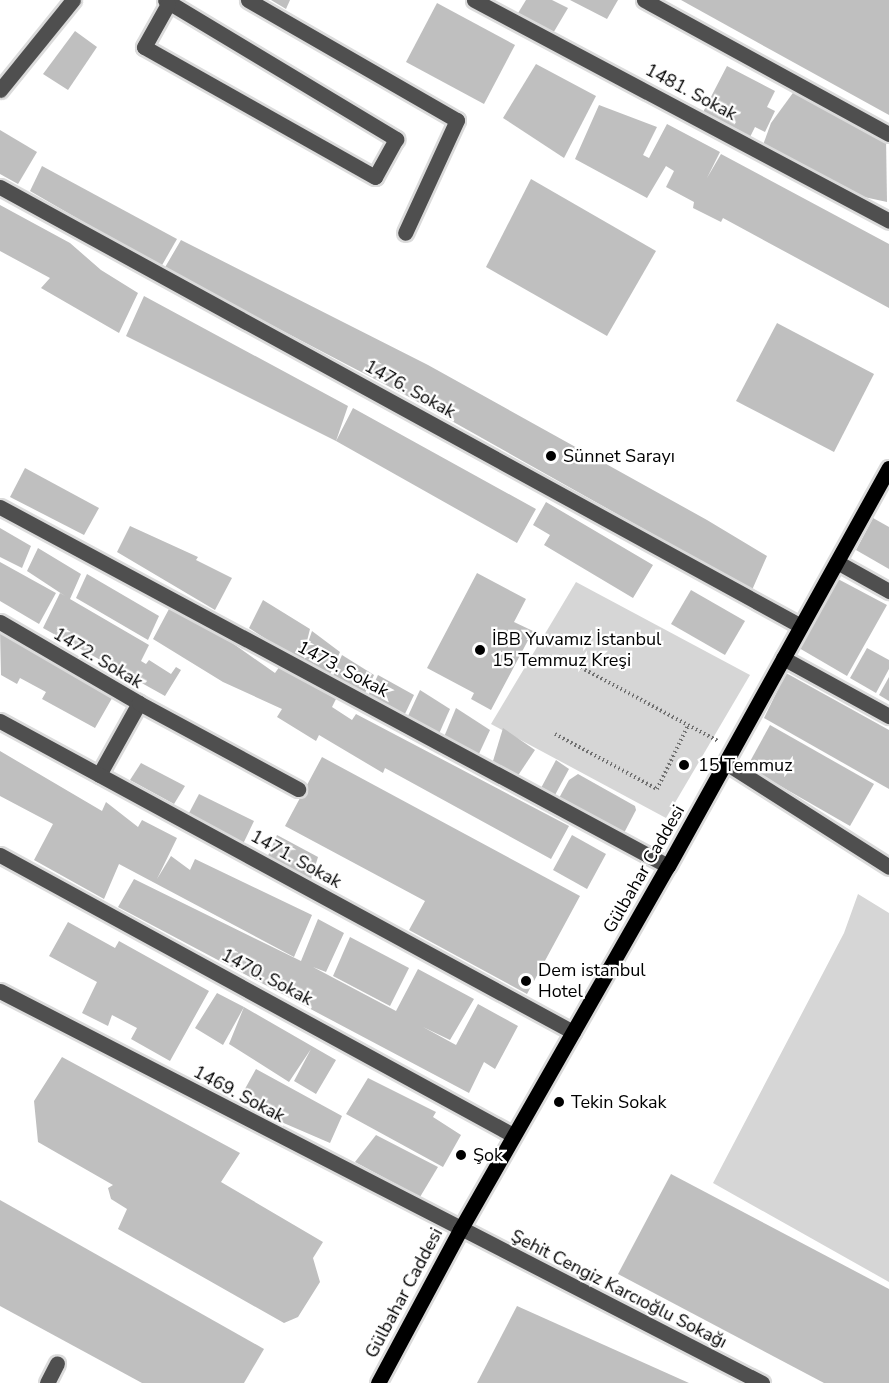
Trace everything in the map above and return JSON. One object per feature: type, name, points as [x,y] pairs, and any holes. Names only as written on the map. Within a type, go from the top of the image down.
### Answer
[{"type":"main road","name":"Gülbahar Caddesi","points":[[378,1383],[513,1135],[668,866],[889,468]]},
{"type":"street","points":[[0,90],[73,0]]},
{"type":"street","points":[[248,0],[457,120],[405,233]]},
{"type":"street","name":"1481. Sokak","points":[[474,0],[889,220]]},
{"type":"street","points":[[644,0],[889,134]]},
{"type":"street","points":[[166,2],[396,139],[375,177],[144,47],[166,2]]},
{"type":"street","name":"1476. Sokak","points":[[0,187],[801,626]]},
{"type":"street","name":"1473. Sokak","points":[[0,507],[668,866]]},
{"type":"street","points":[[837,562],[889,591]]},
{"type":"street","name":"1472. Sokak","points":[[0,622],[139,703],[99,775]]},
{"type":"street","points":[[783,658],[889,716]]},
{"type":"street","points":[[139,703],[298,789]]},
{"type":"street","name":"1471. Sokak","points":[[0,721],[573,1032]]},
{"type":"street","points":[[729,756],[889,867]]},
{"type":"street","name":"1470. Sokak","points":[[0,855],[513,1135]]},
{"type":"street","name":"1469. Sokak","points":[[0,991],[460,1230]]},
{"type":"street","name":"Şehit Cengiz Karcıoğlu Sokağı","points":[[460,1230],[762,1383]]},
{"type":"street","points":[[47,1383],[57,1363]]},
{"type":"path","points":[[565,658],[688,726],[729,756]]},
{"type":"path","points":[[555,734],[657,789],[688,726]]},
{"type":"shaded area","points":[[576,582],[750,675],[666,818],[491,724]]},
{"type":"shaded area","points":[[858,894],[889,913],[889,1282],[713,1183],[844,933]]},
{"type":"building","points":[[271,0],[290,0],[286,9]]},
{"type":"building","points":[[526,0],[552,0],[568,8],[552,35],[515,18]]},
{"type":"building","points":[[570,0],[618,0],[607,19]]},
{"type":"building","points":[[681,0],[889,0],[889,115],[773,51]]},
{"type":"building","points":[[437,3],[515,45],[484,104],[406,62]]},
{"type":"building","points":[[75,31],[97,47],[68,90],[43,74]]},
{"type":"building","points":[[536,64],[596,96],[564,158],[503,118]]},
{"type":"building","points":[[727,66],[775,91],[767,107],[775,111],[765,132],[755,127],[748,141],[701,116]]},
{"type":"building","points":[[798,86],[886,138],[887,202],[864,197],[763,145],[771,123]]},
{"type":"building","points":[[599,105],[657,127],[643,155],[649,158],[667,124],[720,152],[707,178],[721,154],[889,244],[889,308],[723,218],[721,222],[693,208],[694,202],[666,187],[674,171],[666,166],[647,198],[575,159]]},
{"type":"building","points":[[0,130],[37,152],[18,184],[0,174]]},
{"type":"building","points":[[42,166],[177,239],[161,267],[30,191]]},
{"type":"building","points":[[531,179],[656,251],[607,336],[486,267]]},
{"type":"building","points":[[0,205],[70,243],[101,270],[138,293],[119,333],[41,288],[50,278],[0,251]]},
{"type":"building","points":[[181,240],[428,365],[707,520],[767,556],[752,590],[409,397],[164,269]]},
{"type":"building","points":[[144,296],[348,406],[336,441],[126,336]]},
{"type":"building","points":[[777,323],[874,374],[834,452],[736,401]]},
{"type":"building","points":[[353,408],[536,509],[517,543],[336,441]]},
{"type":"building","points":[[25,468],[99,508],[84,535],[10,497]]},
{"type":"building","points":[[546,502],[653,565],[633,598],[544,545],[550,535],[533,525]]},
{"type":"building","points":[[873,518],[889,527],[889,569],[856,550]]},
{"type":"building","points":[[130,526],[198,557],[196,560],[232,578],[215,610],[117,552]]},
{"type":"building","points":[[0,528],[31,546],[22,568],[0,557]]},
{"type":"building","points":[[38,548],[81,574],[70,599],[149,645],[141,661],[146,664],[149,660],[171,674],[176,667],[181,670],[165,696],[43,628],[60,593],[65,596],[27,571]]},
{"type":"building","points":[[0,562],[56,593],[39,624],[0,601]]},
{"type":"building","name":"İBB Yuvamız İstanbul 15 Temmuz Kreşi","points":[[477,573],[526,599],[514,622],[533,631],[491,710],[471,699],[474,693],[427,668]]},
{"type":"building","points":[[87,574],[159,616],[148,640],[76,598]]},
{"type":"building","points":[[838,579],[887,605],[847,676],[799,648]]},
{"type":"building","points":[[691,590],[745,621],[725,655],[671,624]]},
{"type":"building","points":[[263,600],[310,629],[303,657],[312,631],[340,652],[328,679],[249,628]]},
{"type":"building","points":[[169,609],[208,626],[275,673],[280,666],[336,699],[332,707],[352,720],[356,714],[569,826],[551,859],[385,768],[383,773],[319,735],[316,741],[277,717],[282,709],[223,682],[153,639]]},
{"type":"building","points":[[0,631],[115,693],[95,728],[42,699],[46,692],[20,678],[17,684],[1,675]]},
{"type":"building","points":[[867,648],[889,660],[889,669],[876,693],[850,678]]},
{"type":"building","points":[[342,655],[374,675],[363,697],[332,678]]},
{"type":"building","points":[[786,673],[889,730],[889,789],[764,718]]},
{"type":"building","points":[[378,675],[414,695],[403,718],[366,700]]},
{"type":"building","points":[[889,677],[889,701],[879,695]]},
{"type":"building","points":[[420,690],[450,709],[438,736],[408,716]]},
{"type":"building","points":[[456,708],[490,730],[477,758],[444,737]]},
{"type":"building","points":[[770,725],[874,784],[850,826],[747,767]]},
{"type":"building","points":[[503,728],[535,750],[517,777],[493,761]]},
{"type":"building","points":[[0,751],[102,811],[106,802],[138,827],[142,820],[177,838],[157,879],[171,856],[190,870],[195,859],[312,915],[294,957],[119,864],[104,899],[34,860],[53,824],[0,796]]},
{"type":"building","points":[[322,757],[580,896],[527,994],[409,930],[425,901],[285,826]]},
{"type":"building","points":[[556,760],[569,769],[555,795],[541,788]]},
{"type":"building","points":[[141,763],[185,786],[174,804],[130,780]]},
{"type":"building","points":[[578,774],[635,806],[636,810],[624,833],[559,798],[569,780]]},
{"type":"building","points":[[199,794],[254,821],[243,844],[189,813]]},
{"type":"building","points":[[277,835],[318,857],[310,883],[267,858]]},
{"type":"building","points":[[572,835],[606,854],[587,889],[553,870]]},
{"type":"building","points":[[134,879],[301,961],[318,919],[344,933],[326,972],[313,967],[396,1011],[418,969],[474,999],[450,1040],[423,1027],[456,1045],[478,1004],[518,1026],[495,1069],[484,1062],[469,1093],[118,907]]},
{"type":"building","points":[[68,922],[115,948],[119,941],[209,991],[170,1061],[131,1039],[137,1028],[112,1015],[108,1026],[82,1013],[97,982],[49,956]]},
{"type":"building","points":[[350,937],[409,968],[390,1006],[333,976]]},
{"type":"building","points":[[217,993],[244,1007],[223,1045],[195,1028]]},
{"type":"building","points":[[244,1007],[336,1060],[316,1094],[294,1081],[311,1049],[289,1082],[229,1044]]},
{"type":"building","points":[[62,1057],[240,1153],[221,1182],[323,1242],[313,1258],[320,1282],[298,1317],[284,1323],[118,1229],[127,1209],[111,1199],[108,1188],[113,1185],[38,1142],[34,1101]]},
{"type":"building","points":[[256,1069],[342,1116],[330,1143],[272,1118],[274,1114],[241,1096]]},
{"type":"building","points":[[368,1078],[436,1112],[433,1117],[461,1135],[443,1167],[346,1114]]},
{"type":"building","points":[[376,1135],[438,1167],[420,1197],[355,1162]]},
{"type":"building","points":[[671,1174],[889,1289],[889,1383],[824,1383],[618,1274]]},
{"type":"building","points":[[0,1200],[264,1349],[244,1383],[142,1383],[0,1306]]},
{"type":"building","points":[[517,1306],[689,1383],[477,1383]]},
{"type":"place","name":"Sünnet Sarayı","points":[[551,456]]},
{"type":"place","name":"İBB Yuvamız İstanbul 15 Temmuz Kreşi","points":[[480,650]]},
{"type":"place","name":"15 Temmuz","points":[[684,765]]},
{"type":"place","name":"Dem istanbul Hotel","points":[[526,981]]},
{"type":"place","name":"Tekin Sokak","points":[[559,1102]]},
{"type":"place","name":"Şok","points":[[461,1155]]}]
